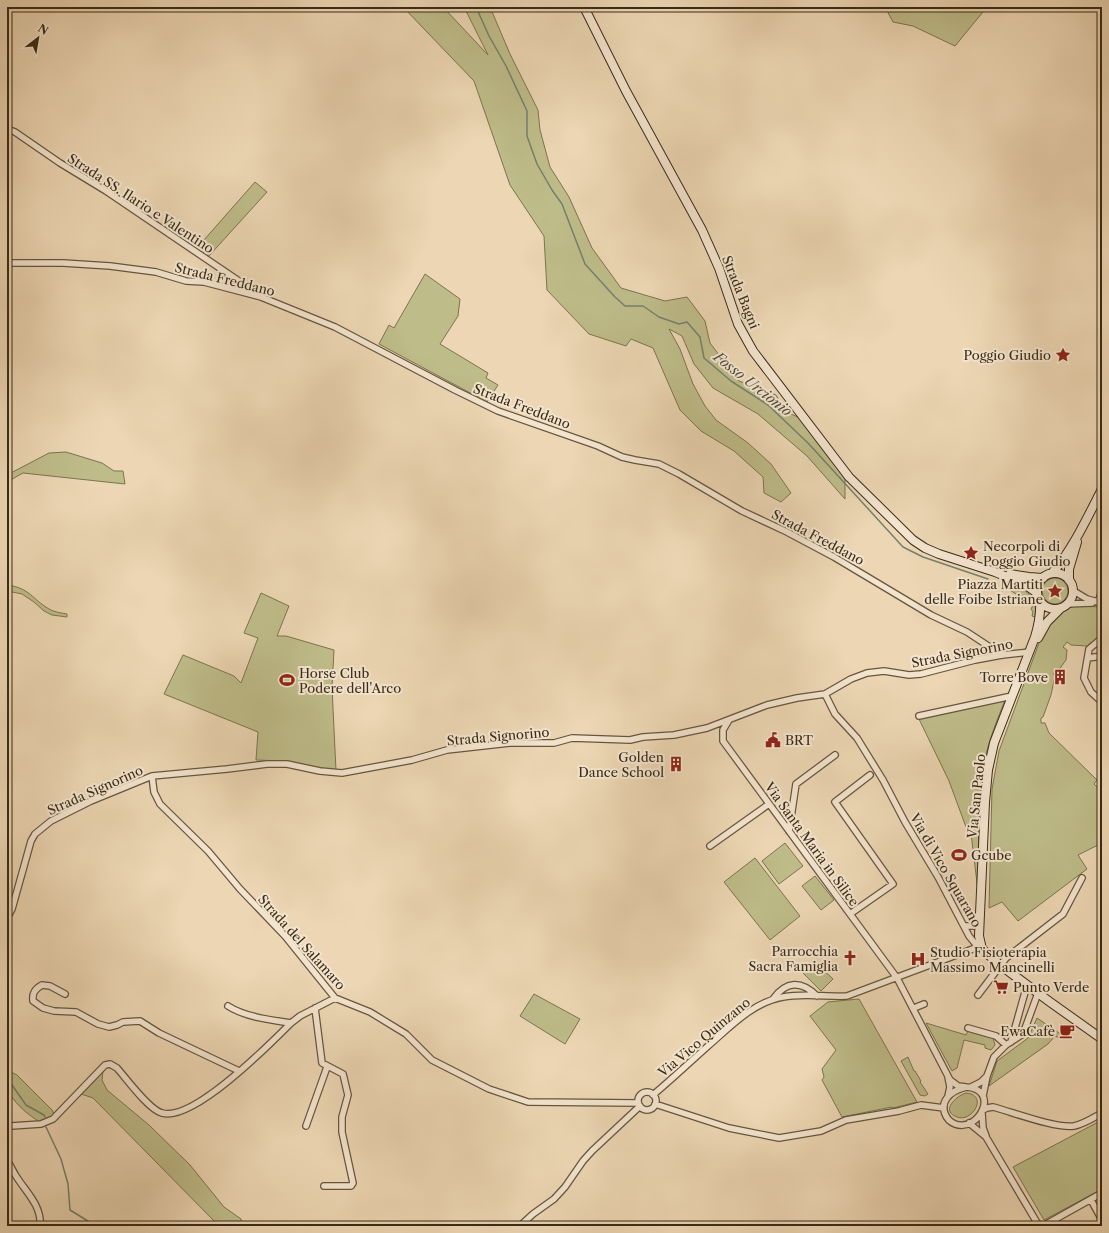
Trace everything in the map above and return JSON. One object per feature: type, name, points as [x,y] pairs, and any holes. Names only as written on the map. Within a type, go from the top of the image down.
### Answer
[{"type":"main road","name":"Strada Bagni","points":[[584,7],[626,91],[702,230],[719,268],[738,324],[754,351],[849,477],[913,540],[925,548],[995,572],[1026,585],[1038,596]]},
{"type":"main road","points":[[1086,520],[1074,550],[1069,569],[1069,580],[1072,590],[1071,597],[1064,605],[1057,608],[1050,608],[1043,604],[1038,596],[1038,584],[1043,578],[1052,573],[1059,566],[1102,489]]},
{"type":"main road","name":"Strada Bagni","points":[[995,572],[1043,578]]},
{"type":"main road","points":[[1052,573],[1062,575],[1069,580]]},
{"type":"main road","name":"Via San Paolo","points":[[980,948],[979,936],[985,802],[988,770],[994,743],[1030,652],[1040,620],[1041,611],[1038,596]]},
{"type":"main road","name":"Via San Paolo","points":[[1030,652],[1047,622],[1064,605]]},
{"type":"main road","name":"Via di Vico Squarano","points":[[980,948],[1000,965],[1102,1039]]},
{"type":"street","name":"Strada SS. Ilario e Valentino","points":[[7,129],[15,132],[60,163],[106,191],[262,297]]},
{"type":"street","name":"Strada Freddano","points":[[7,263],[63,263],[110,266],[156,272],[186,281],[204,282],[262,297],[335,327],[498,411],[598,446],[622,457],[659,464],[742,511],[788,532],[834,557],[931,615],[967,632],[1002,655]]},
{"type":"street","points":[[1072,590],[1087,599],[1100,603]]},
{"type":"street","points":[[1100,603],[1102,591]]},
{"type":"street","points":[[1064,605],[1100,603]]},
{"type":"street","points":[[1102,638],[1089,649],[1084,678],[1091,692],[1102,702]]},
{"type":"street","name":"Strada Signorino","points":[[7,918],[12,909],[31,841],[36,834],[51,820],[91,801],[152,776],[266,764],[287,764],[320,771],[342,773],[412,760],[447,750],[510,743],[554,743],[572,738],[630,740],[643,737],[674,735],[707,728],[768,705],[797,698],[824,694],[851,679],[867,673],[884,671],[909,675],[921,674],[975,660],[1030,652]]},
{"type":"street","points":[[1088,658],[1102,656]]},
{"type":"street","name":"Via di Vico Squarano","points":[[824,694],[835,714],[857,738],[879,774],[904,822],[938,877],[969,936],[980,948]]},
{"type":"street","points":[[919,716],[1012,696]]},
{"type":"street","name":"Via Santa Maria in Silice","points":[[729,720],[723,730],[723,741],[897,978],[914,1008],[948,1077]]},
{"type":"street","points":[[789,831],[796,784],[835,755]]},
{"type":"street","points":[[850,914],[892,884],[835,802],[870,774]]},
{"type":"street","name":"Strada del Salamaro","points":[[152,776],[154,792],[160,804],[208,851],[240,889],[285,936],[335,998],[370,1012],[406,1034],[432,1060],[489,1089],[528,1102],[639,1104]]},
{"type":"street","points":[[710,846],[770,804]]},
{"type":"street","points":[[978,995],[1000,965],[1005,963],[1010,955],[1063,914],[1082,878]]},
{"type":"street","points":[[964,926],[974,926],[980,921]]},
{"type":"street","name":"Via Vico Quinzano","points":[[653,1095],[751,1010],[762,1003],[792,995],[847,996],[980,948]]},
{"type":"street","points":[[65,994],[50,986],[42,985],[35,989],[32,995],[33,1001],[43,1008],[54,1011],[76,1012],[98,1024],[109,1027],[123,1022],[140,1020],[159,1033],[240,1071]]},
{"type":"street","points":[[773,1000],[780,991],[794,985],[806,987],[817,996]]},
{"type":"street","points":[[792,995],[791,989],[794,985]]},
{"type":"street","points":[[1008,1044],[1027,985]]},
{"type":"street","points":[[1038,993],[1023,1034],[999,1048],[994,1057],[987,1076],[983,1097],[983,1128],[986,1137],[1039,1226]]},
{"type":"street","points":[[7,1128],[11,1126],[40,1124],[53,1119],[105,1065],[110,1064],[117,1068],[148,1104],[161,1113],[173,1113],[197,1103],[219,1089],[291,1023],[300,1016],[335,998]]},
{"type":"street","points":[[914,1008],[924,1004]]},
{"type":"street","points":[[228,1006],[235,1011],[271,1020],[291,1023]]},
{"type":"street","points":[[315,1008],[322,1063],[327,1067],[343,1074],[348,1095],[342,1117],[342,1132],[353,1183],[351,1186],[324,1186]]},
{"type":"street","points":[[968,1028],[996,1036],[1008,1044]]},
{"type":"street","points":[[996,1036],[999,1048]]},
{"type":"street","points":[[306,1126],[327,1067]]},
{"type":"street","points":[[947,1097],[960,1088],[968,1087],[981,1082],[987,1076]]},
{"type":"street","points":[[948,1077],[955,1084],[977,1090],[993,1107]]},
{"type":"street","points":[[948,1077],[950,1087],[944,1108],[948,1119],[961,1125],[969,1123],[987,1108],[993,1107],[1052,1124],[1074,1126],[1086,1122],[1102,1112]]},
{"type":"street","name":"Via Vico Quinzano","points":[[639,1104],[639,1097],[642,1093],[648,1092],[656,1099],[655,1104]]},
{"type":"street","points":[[520,1226],[533,1214],[554,1199],[565,1187],[583,1161],[639,1104],[644,1109],[649,1109],[655,1104],[729,1128],[779,1138],[821,1131],[846,1120],[899,1111],[921,1105],[944,1108]]},
{"type":"street","points":[[969,1123],[986,1137]]},
{"type":"street","points":[[7,1160],[15,1176],[34,1201],[41,1217],[40,1226]]},
{"type":"street","points":[[1043,1226],[1102,1193]]},
{"type":"street","points":[[1091,1200],[1102,1220]]},
{"type":"shaded area","points":[[403,7],[443,7],[488,55],[464,7],[490,7],[510,54],[538,110],[540,130],[550,167],[569,197],[592,248],[621,288],[665,301],[687,297],[705,321],[710,343],[739,381],[776,395],[786,412],[798,417],[845,477],[845,499],[807,456],[758,414],[713,388],[694,364],[682,336],[669,329],[680,349],[693,384],[705,406],[716,420],[748,443],[771,464],[791,493],[781,502],[764,493],[763,477],[734,451],[701,431],[680,410],[653,348],[631,339],[626,346],[589,334],[547,290],[544,236],[510,185],[474,81]]},
{"type":"shaded area","points":[[885,7],[987,7],[955,46],[913,26],[893,22]]},
{"type":"shaded area","points":[[255,182],[267,192],[208,257],[196,249]]},
{"type":"shaded area","points":[[425,274],[460,299],[458,316],[440,344],[488,373],[486,378],[498,385],[487,402],[379,344],[389,325],[394,328]]},
{"type":"shaded area","points":[[66,452],[102,463],[114,471],[123,471],[125,484],[23,473],[7,482],[7,475],[49,453]]},
{"type":"shaded area","points":[[1055,578],[1064,582],[1068,591],[1064,600],[1055,604],[1046,600],[1042,591],[1046,582]]},
{"type":"shaded area","points":[[1009,582],[1021,588],[1033,599],[1035,604],[1035,617],[1032,616],[1033,612],[1031,609],[1033,605],[1005,587],[1003,591],[1001,590],[1003,586]]},
{"type":"shaded area","points":[[7,585],[15,586],[26,591],[49,609],[55,612],[67,614],[67,617],[52,615],[44,611],[22,594],[7,591]]},
{"type":"shaded area","name":"Horse Club Podere dell'Arco","points":[[261,593],[289,606],[277,636],[286,636],[334,650],[332,687],[336,771],[286,761],[256,760],[258,732],[164,694],[183,655],[234,676],[241,683],[258,638],[244,633]]},
{"type":"shaded area","points":[[1070,607],[1102,607],[1102,629],[1100,636],[1087,646],[1071,645],[1067,642],[1063,647],[1067,650],[1066,660],[1058,671],[1056,670],[1053,674],[1055,676],[1051,695],[1043,717],[1041,718],[1041,723],[1045,723],[1049,733],[1097,780],[1094,784],[1098,788],[1102,784],[1102,850],[1098,845],[1078,855],[1087,869],[1018,921],[1002,902],[989,908],[992,789],[999,751],[1039,643],[1050,624],[1062,611]]},
{"type":"shaded area","points":[[1005,700],[984,762],[979,816],[978,891],[970,825],[966,827],[949,781],[919,719]]},
{"type":"shaded area","points":[[785,843],[803,866],[779,884],[762,861]]},
{"type":"shaded area","points":[[755,858],[800,916],[770,940],[724,882]]},
{"type":"shaded area","points":[[815,876],[834,900],[821,910],[802,886]]},
{"type":"shaded area","points":[[814,961],[833,979],[821,991],[803,973]]},
{"type":"shaded area","points":[[534,994],[580,1019],[565,1044],[520,1016]]},
{"type":"shaded area","points":[[859,999],[917,1102],[842,1117],[822,1080],[824,1077],[822,1069],[836,1050],[810,1016],[828,1002]]},
{"type":"shaded area","points":[[1037,1018],[1062,1035],[1060,1038],[1055,1036],[1048,1044],[989,1086],[997,1061],[1028,1038]]},
{"type":"shaded area","points":[[926,1023],[966,1035],[968,1031],[993,1038],[995,1045],[991,1050],[985,1048],[985,1045],[964,1040],[957,1068],[952,1071]]},
{"type":"shaded area","points":[[908,1057],[914,1071],[928,1094],[925,1096],[920,1095],[901,1061]]},
{"type":"shaded area","points":[[7,1070],[17,1075],[52,1110],[55,1116],[40,1122],[20,1107],[12,1097],[7,1087]]},
{"type":"shaded area","points":[[103,1071],[102,1080],[107,1090],[149,1125],[190,1165],[224,1207],[241,1219],[243,1226],[219,1226],[93,1098],[81,1094]]},
{"type":"shaded area","points":[[966,1093],[973,1095],[976,1098],[976,1108],[973,1113],[968,1116],[963,1118],[957,1117],[950,1111],[951,1104],[958,1097]]},
{"type":"shaded area","points":[[1102,1120],[1102,1189],[1044,1220],[1013,1167]]},
{"type":"waterway","name":"Fosso Urcionio","points":[[476,7],[527,111],[527,136],[537,164],[562,204],[585,264],[625,306],[643,306],[659,317],[679,324],[687,322],[700,337],[704,358],[731,381],[768,405],[808,443],[903,547],[923,557],[988,579]]},
{"type":"waterway","points":[[7,1082],[12,1085],[26,1105],[45,1117]]},
{"type":"waterway","points":[[46,1127],[61,1159],[68,1184],[70,1210],[96,1226]]},
{"type":"place","name":"Poggio Giudio","points":[[1063,355]]},
{"type":"place","name":"Necorpoli di Poggio Giudio","points":[[971,553]]},
{"type":"place","name":"Piazza Martiti delle Foibe Istriane","points":[[1055,591]]},
{"type":"place","name":"Torre Bove","points":[[1060,677]]},
{"type":"place","name":"Horse Club Podere dell'Arco","points":[[287,680]]},
{"type":"place","name":"BRT","points":[[773,740]]},
{"type":"place","name":"Golden Dance School","points":[[676,764]]},
{"type":"place","name":"Gcube","points":[[959,855]]},
{"type":"place","name":"Parrocchia Sacra Famiglia","points":[[850,958]]},
{"type":"place","name":"Studio Fisioterapia Massimo Mancinelli","points":[[918,959]]},
{"type":"place","name":"Punto Verde","points":[[1001,987]]},
{"type":"place","name":"EwaCafè","points":[[1067,1031]]}]
